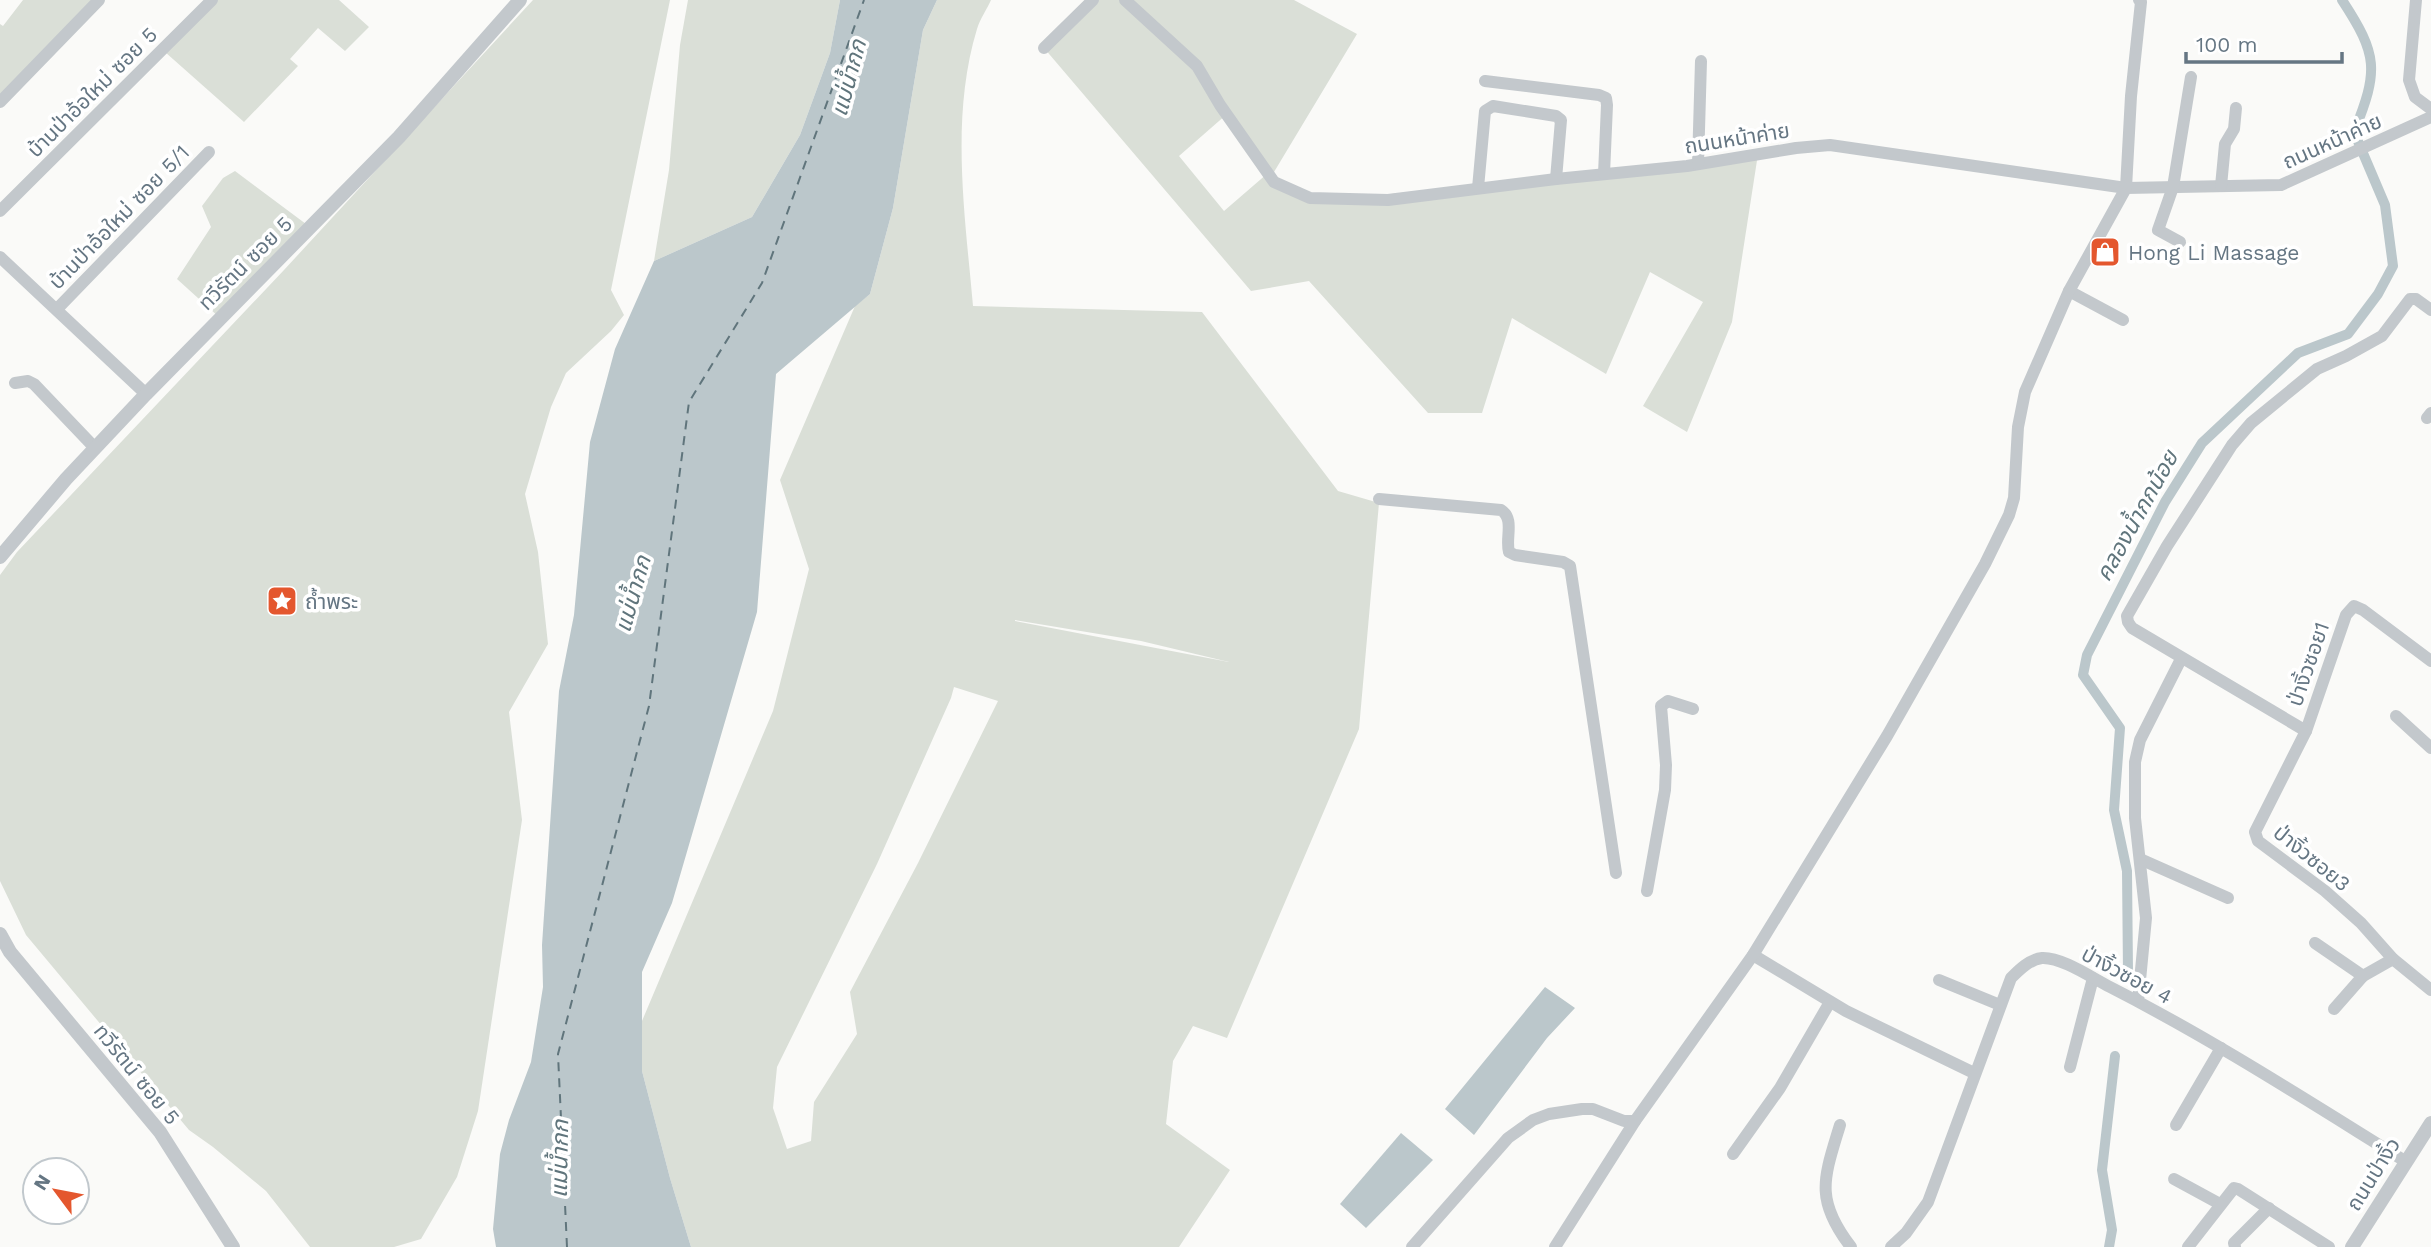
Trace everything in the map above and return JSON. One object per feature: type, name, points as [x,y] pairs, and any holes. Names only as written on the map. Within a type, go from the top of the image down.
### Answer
[{"type":"street","points":[[0,102],[99,0]]},
{"type":"street","name":"บ้านป่าอ้อใหม่ ซอย 5","points":[[0,211],[212,0]]},
{"type":"street","name":"ทวีรัตน์ ซอย 5","points":[[0,556],[146,394],[399,137],[520,0]]},
{"type":"street","points":[[1044,48],[1093,0]]},
{"type":"street","name":"ถนนหน้าค่าย","points":[[1125,0],[1197,66],[1220,105],[1274,182],[1310,198],[1388,200],[1556,178],[1698,164],[1830,145],[2126,188],[2281,185],[2431,117]]},
{"type":"street","points":[[1555,1247],[1635,1121],[1753,955],[1887,736],[1985,564],[2009,515],[2014,498],[2018,427],[2025,392],[2069,291],[2126,188],[2141,2],[2139,0]]},
{"type":"street","points":[[2416,0],[2409,80],[2415,97],[2431,109]]},
{"type":"street","points":[[1698,164],[1701,61]]},
{"type":"street","points":[[2180,242],[2158,230],[2173,187],[2191,77]]},
{"type":"street","points":[[1485,81],[1606,98],[1604,174]]},
{"type":"street","points":[[1478,188],[1485,111],[1493,106],[1556,116],[1561,120],[1556,178]]},
{"type":"street","points":[[2221,186],[2225,145],[2234,129],[2236,108]]},
{"type":"street","name":"บ้านป่าอ้อใหม่ ซอย 5/1","points":[[57,309],[209,152]]},
{"type":"street","points":[[0,257],[146,394]]},
{"type":"street","points":[[2069,291],[2123,320]]},
{"type":"street","name":"ป่างิ้วซอย1","points":[[2431,310],[2416,299],[2410,299],[2382,336],[2317,369],[2251,423],[2231,445],[2166,546],[2127,616],[2132,628],[2306,731],[2346,615],[2354,606],[2431,661]]},
{"type":"street","points":[[15,383],[28,381],[34,384],[95,448]]},
{"type":"street","points":[[1379,499],[1500,510],[1507,514],[1509,552],[1563,562],[1570,566],[1616,873]]},
{"type":"street","points":[[2138,1001],[2145,929],[2135,818],[2135,762],[2140,740],[2181,659]]},
{"type":"street","points":[[1647,891],[1665,790],[1666,765],[1661,706],[1668,701],[1693,709]]},
{"type":"street","points":[[2396,716],[2431,748]]},
{"type":"street","name":"ป่างิ้วซอย3","points":[[2306,731],[2255,832],[2258,841],[2325,891],[2361,923],[2393,959],[2431,990]]},
{"type":"street","points":[[2140,859],[2228,898]]},
{"type":"street","name":"ทวีรัตน์ ซอย 5","points":[[0,934],[10,952],[160,1132],[233,1247]]},
{"type":"street","points":[[2315,943],[2363,976]]},
{"type":"street","points":[[1753,955],[1830,1002],[1974,1073]]},
{"type":"street","name":"ป่างิ้วซอย 4","points":[[1891,1247],[1906,1233],[1928,1202],[2011,978],[2022,967],[2041,958],[2066,964],[2138,1001],[2221,1048],[2405,1161]]},
{"type":"street","points":[[2334,1009],[2363,976],[2393,959]]},
{"type":"street","points":[[2070,1067],[2093,978]]},
{"type":"street","points":[[1939,980],[2000,1005]]},
{"type":"street","points":[[1732,1154],[1780,1088],[1830,1002]]},
{"type":"street","points":[[2176,1125],[2221,1048]]},
{"type":"street","points":[[1412,1247],[1507,1138],[1533,1120],[1549,1114],[1593,1109],[1624,1121],[1635,1121]]},
{"type":"street","name":"ถนนป่างิ้ว","points":[[2352,1247],[2431,1123]]},
{"type":"street","points":[[1840,1125],[1824,1177],[1826,1204],[1838,1231],[1851,1247]]},
{"type":"street","points":[[2174,1179],[2220,1204]]},
{"type":"street","points":[[2188,1247],[2230,1190],[2238,1189],[2329,1247]]},
{"type":"street","points":[[2235,1247],[2234,1243],[2239,1236],[2269,1208]]},
{"type":"shaded area","points":[[23,0],[99,0],[0,102],[0,24],[3,26]]},
{"type":"shaded area","points":[[216,0],[339,0],[369,27],[345,51],[318,28],[290,59],[298,66],[244,122],[165,52]]},
{"type":"shaded area","points":[[533,0],[670,0],[611,290],[624,315],[611,331],[566,373],[551,407],[525,494],[538,552],[548,644],[509,712],[522,820],[478,1111],[457,1177],[421,1239],[394,1247],[310,1247],[266,1191],[189,1130],[26,935],[0,881],[0,575],[17,552],[284,270]]},
{"type":"shaded area","points":[[688,0],[840,0],[830,53],[800,135],[752,217],[654,261],[669,170],[680,45]]},
{"type":"shaded area","points":[[937,0],[991,0],[978,25],[964,97],[962,167],[973,306],[1202,312],[1338,491],[1379,503],[1359,729],[1227,1038],[1193,1026],[1173,1061],[1166,1124],[1230,1170],[1179,1247],[691,1247],[642,1071],[642,1021],[773,711],[809,569],[780,480],[855,306],[870,294],[893,208],[923,30]],"holes":[[[1015,621],[1141,641],[1229,662]],[[954,687],[998,701],[918,863],[850,992],[857,1034],[814,1102],[811,1141],[787,1149],[773,1108],[777,1067],[877,864]]]},
{"type":"shaded area","points":[[1093,0],[1294,0],[1357,34],[1271,177],[1310,198],[1345,199],[1758,154],[1732,322],[1687,432],[1643,406],[1703,302],[1650,272],[1606,374],[1512,318],[1482,413],[1428,413],[1309,281],[1251,291],[1044,48]],"holes":[[[1227,114],[1268,173],[1224,211],[1179,156]]]},
{"type":"shaded area","points":[[235,171],[310,227],[220,318],[177,279],[211,227],[202,206],[223,178]]},
{"type":"water","name":"แม่น้ำกก","points":[[840,0],[937,0],[923,30],[893,208],[870,294],[776,374],[757,612],[672,903],[642,972],[642,1071],[691,1247],[496,1247],[493,1229],[500,1154],[509,1120],[531,1062],[543,987],[542,945],[559,691],[574,615],[590,442],[615,349],[654,261],[752,217],[800,135],[830,53]]},
{"type":"water","points":[[1545,987],[1575,1008],[1547,1038],[1474,1135],[1445,1109]]},
{"type":"water","points":[[1401,1133],[1433,1160],[1366,1228],[1340,1204]]},
{"type":"waterway","name":"คลองน้ำกกน้อย","points":[[2128,972],[2127,871],[2114,810],[2120,728],[2083,675],[2087,655],[2165,502],[2202,443],[2298,353],[2348,334],[2378,294],[2393,266],[2385,205],[2354,132],[2368,93],[2371,63],[2363,35],[2342,0]]},
{"type":"waterway","name":"คลองน้ำกกน้อย","points":[[2109,1247],[2112,1230],[2102,1170],[2115,1056]]},
{"type":"ferry route","points":[[567,1247],[558,1054],[649,706],[689,402],[762,283],[864,0]]},
{"type":"place","name":"Hong Li Massage","points":[[2105,252]]},
{"type":"place","name":"ถ้ำพระ","points":[[282,601]]}]
